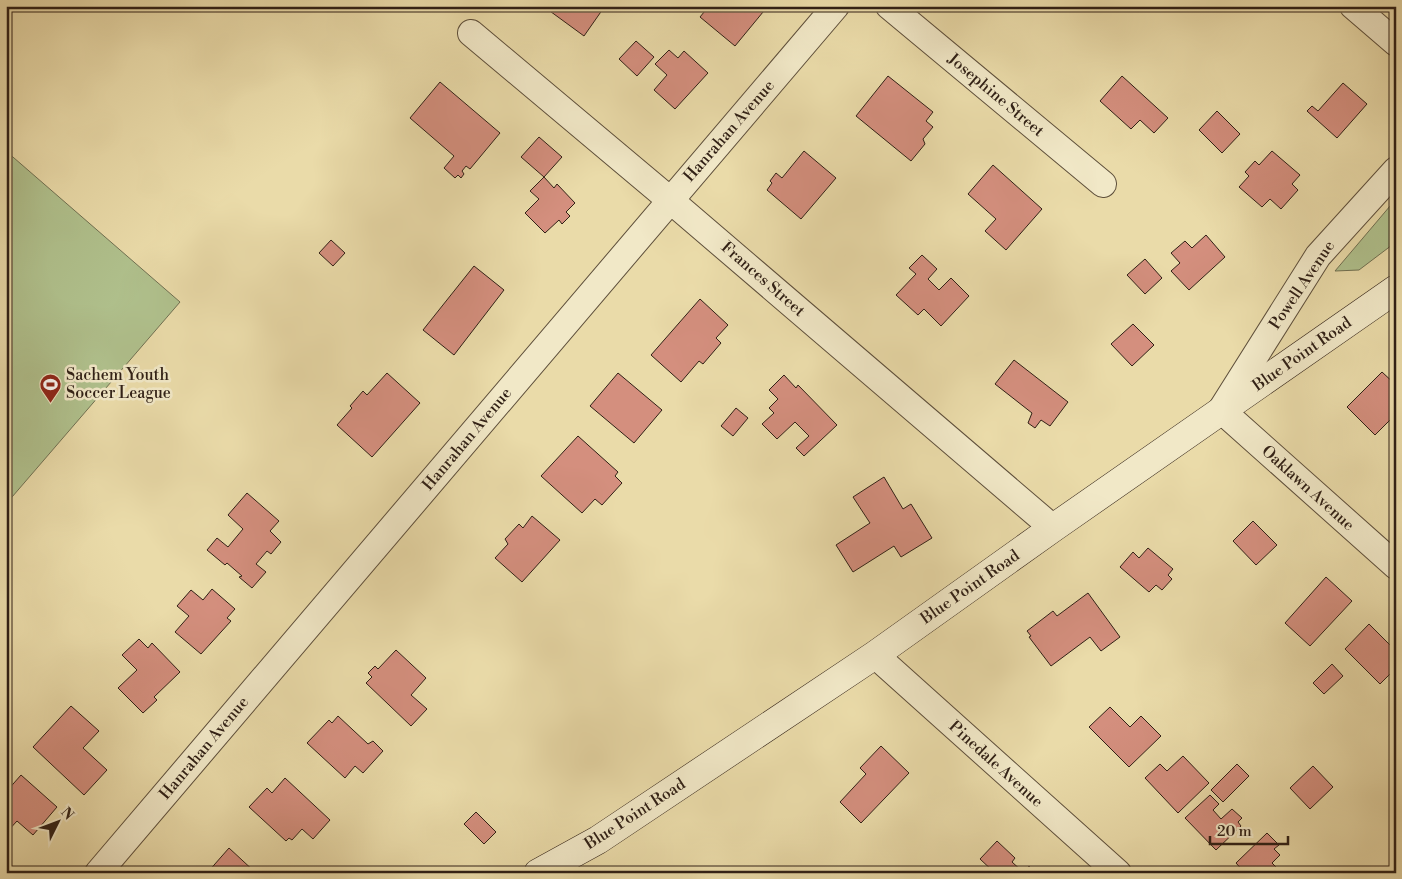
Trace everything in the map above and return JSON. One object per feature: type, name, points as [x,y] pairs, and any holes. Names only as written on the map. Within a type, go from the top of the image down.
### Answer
[{"type":"street","name":"Hanrahan Avenue","points":[[98,873],[836,6]]},
{"type":"street","name":"Josephine Street","points":[[889,6],[1103,184]]},
{"type":"street","points":[[1353,6],[1396,43]]},
{"type":"street","name":"Frances Street","points":[[472,33],[1053,528]]},
{"type":"street","name":"Powell Avenue","points":[[1221,410],[1318,256],[1396,170]]},
{"type":"street","name":"Blue Point Road","points":[[538,873],[598,840],[875,655],[1053,528],[1396,289]]},
{"type":"street","name":"Oaklawn Avenue","points":[[1221,410],[1396,566]]},
{"type":"street","name":"Pinedale Avenue","points":[[875,655],[1118,873]]},
{"type":"green space","name":"Sachem Youth Soccer League","points":[[6,151],[180,302],[6,504]]},
{"type":"green space","points":[[1396,199],[1396,242],[1359,270],[1335,271]]},
{"type":"building","points":[[543,6],[605,6],[584,36]]},
{"type":"building","points":[[709,6],[768,6],[735,46],[700,17]]},
{"type":"building","points":[[636,41],[654,57],[637,76],[619,59]]},
{"type":"building","points":[[669,50],[678,58],[684,51],[708,73],[675,109],[654,90],[667,75],[655,64]]},
{"type":"building","points":[[888,76],[933,112],[926,121],[933,127],[923,139],[925,144],[911,161],[856,116]]},
{"type":"building","points":[[1122,76],[1168,118],[1154,133],[1140,120],[1131,129],[1100,101]]},
{"type":"building","points":[[440,82],[500,133],[470,169],[466,166],[462,171],[464,174],[461,178],[458,175],[455,178],[444,168],[454,156],[410,118]]},
{"type":"building","points":[[1343,83],[1367,104],[1337,138],[1307,111],[1312,106],[1318,111]]},
{"type":"building","points":[[1217,111],[1240,134],[1222,153],[1199,130]]},
{"type":"building","points":[[539,137],[562,157],[544,177],[521,157]]},
{"type":"building","points":[[804,151],[836,178],[801,219],[767,190],[772,183],[770,181],[776,173],[782,178]]},
{"type":"building","points":[[1272,151],[1300,175],[1292,184],[1298,190],[1281,209],[1270,199],[1262,207],[1239,187],[1249,176],[1245,172],[1255,161],[1259,165]]},
{"type":"building","points":[[993,165],[1042,209],[1006,250],[985,231],[996,219],[968,194]]},
{"type":"building","points":[[544,177],[554,188],[557,184],[575,203],[566,212],[570,216],[562,224],[559,220],[545,233],[525,213],[539,199],[530,191]]},
{"type":"building","points":[[1206,235],[1225,257],[1189,290],[1171,271],[1180,263],[1171,253],[1185,241],[1192,248]]},
{"type":"building","points":[[331,240],[345,253],[333,266],[319,253]]},
{"type":"building","points":[[922,255],[937,269],[928,279],[939,290],[951,278],[969,296],[941,326],[924,309],[918,315],[896,295],[916,274],[909,268]]},
{"type":"building","points":[[1145,259],[1162,278],[1145,294],[1127,275]]},
{"type":"building","points":[[474,266],[504,290],[454,355],[423,330]]},
{"type":"building","points":[[700,299],[728,325],[716,338],[721,343],[703,364],[699,361],[681,382],[651,355]]},
{"type":"building","points":[[1133,324],[1154,345],[1132,366],[1111,344]]},
{"type":"building","points":[[1014,360],[1068,402],[1050,426],[1041,420],[1035,428],[1028,423],[1032,413],[995,384]]},
{"type":"building","points":[[1382,372],[1396,385],[1396,414],[1375,435],[1347,407]]},
{"type":"building","points":[[387,373],[420,403],[372,457],[337,425],[352,408],[350,406],[363,391],[367,395]]},
{"type":"building","points":[[618,373],[662,410],[634,443],[590,406]]},
{"type":"building","points":[[784,375],[796,388],[798,385],[837,425],[804,456],[796,448],[809,436],[795,422],[777,439],[762,424],[774,413],[769,408],[778,399],[769,390]]},
{"type":"building","points":[[736,408],[748,418],[733,436],[721,426]]},
{"type":"building","points":[[578,436],[618,472],[615,476],[622,483],[602,505],[595,499],[582,513],[541,476]]},
{"type":"building","points":[[884,477],[903,509],[911,504],[932,538],[901,557],[894,546],[853,572],[836,545],[870,523],[853,497]]},
{"type":"building","points":[[247,493],[279,521],[270,531],[281,542],[271,554],[267,551],[256,564],[266,572],[252,588],[227,563],[225,565],[207,550],[217,538],[228,547],[243,529],[228,515]]},
{"type":"building","points":[[532,516],[560,540],[522,582],[495,558],[508,544],[505,539],[519,524],[523,528]]},
{"type":"building","points":[[1253,521],[1277,545],[1256,565],[1233,541]]},
{"type":"building","points":[[1148,548],[1173,569],[1168,575],[1172,579],[1162,590],[1156,585],[1149,592],[1120,567],[1133,552],[1139,558]]},
{"type":"building","points":[[1326,577],[1352,601],[1310,646],[1285,623]]},
{"type":"building","points":[[212,589],[235,609],[227,618],[231,621],[201,654],[175,632],[189,616],[177,606],[191,590],[203,600]]},
{"type":"building","points":[[1088,593],[1120,637],[1101,651],[1090,637],[1051,666],[1029,637],[1031,636],[1027,631],[1053,611],[1057,616]]},
{"type":"building","points":[[1369,624],[1396,651],[1396,668],[1380,684],[1345,649]]},
{"type":"building","points":[[139,639],[148,648],[152,643],[180,672],[154,697],[157,700],[143,713],[118,688],[137,670],[122,655]]},
{"type":"building","points":[[396,650],[426,678],[411,695],[427,709],[411,726],[366,683],[372,677],[368,673],[375,666],[378,669]]},
{"type":"building","points":[[1332,664],[1343,676],[1324,694],[1313,683]]},
{"type":"building","points":[[71,706],[99,731],[83,748],[107,770],[84,795],[33,747]]},
{"type":"building","points":[[1110,707],[1130,727],[1141,716],[1161,736],[1129,767],[1089,727]]},
{"type":"building","points":[[338,716],[368,744],[373,741],[383,751],[363,773],[355,766],[345,778],[307,743],[329,720],[332,723]]},
{"type":"building","points":[[881,746],[909,773],[861,823],[840,802],[866,774],[860,768]]},
{"type":"building","points":[[1183,756],[1209,783],[1178,813],[1145,778],[1160,764],[1167,771]]},
{"type":"building","points":[[1237,764],[1249,776],[1223,802],[1211,790]]},
{"type":"building","points":[[1313,766],[1333,787],[1310,809],[1290,788]]},
{"type":"building","points":[[21,775],[57,807],[33,835],[17,821],[6,833],[6,792]]},
{"type":"building","points":[[285,778],[330,820],[313,839],[302,829],[292,840],[289,838],[286,841],[249,807],[267,788],[272,793]]},
{"type":"building","points":[[1210,795],[1219,804],[1213,810],[1221,819],[1232,809],[1242,818],[1238,822],[1241,826],[1216,850],[1185,818]]},
{"type":"building","points":[[476,812],[496,832],[484,844],[464,824]]},
{"type":"building","points":[[1267,833],[1279,845],[1274,849],[1280,855],[1272,863],[1277,868],[1273,873],[1245,873],[1236,863]]},
{"type":"building","points":[[997,841],[1015,858],[1012,862],[1023,872],[1029,866],[1036,873],[995,873],[980,859]]},
{"type":"building","points":[[229,848],[256,873],[207,873]]},
{"type":"place","name":"Sachem Youth Soccer League","points":[[50,403]]}]
